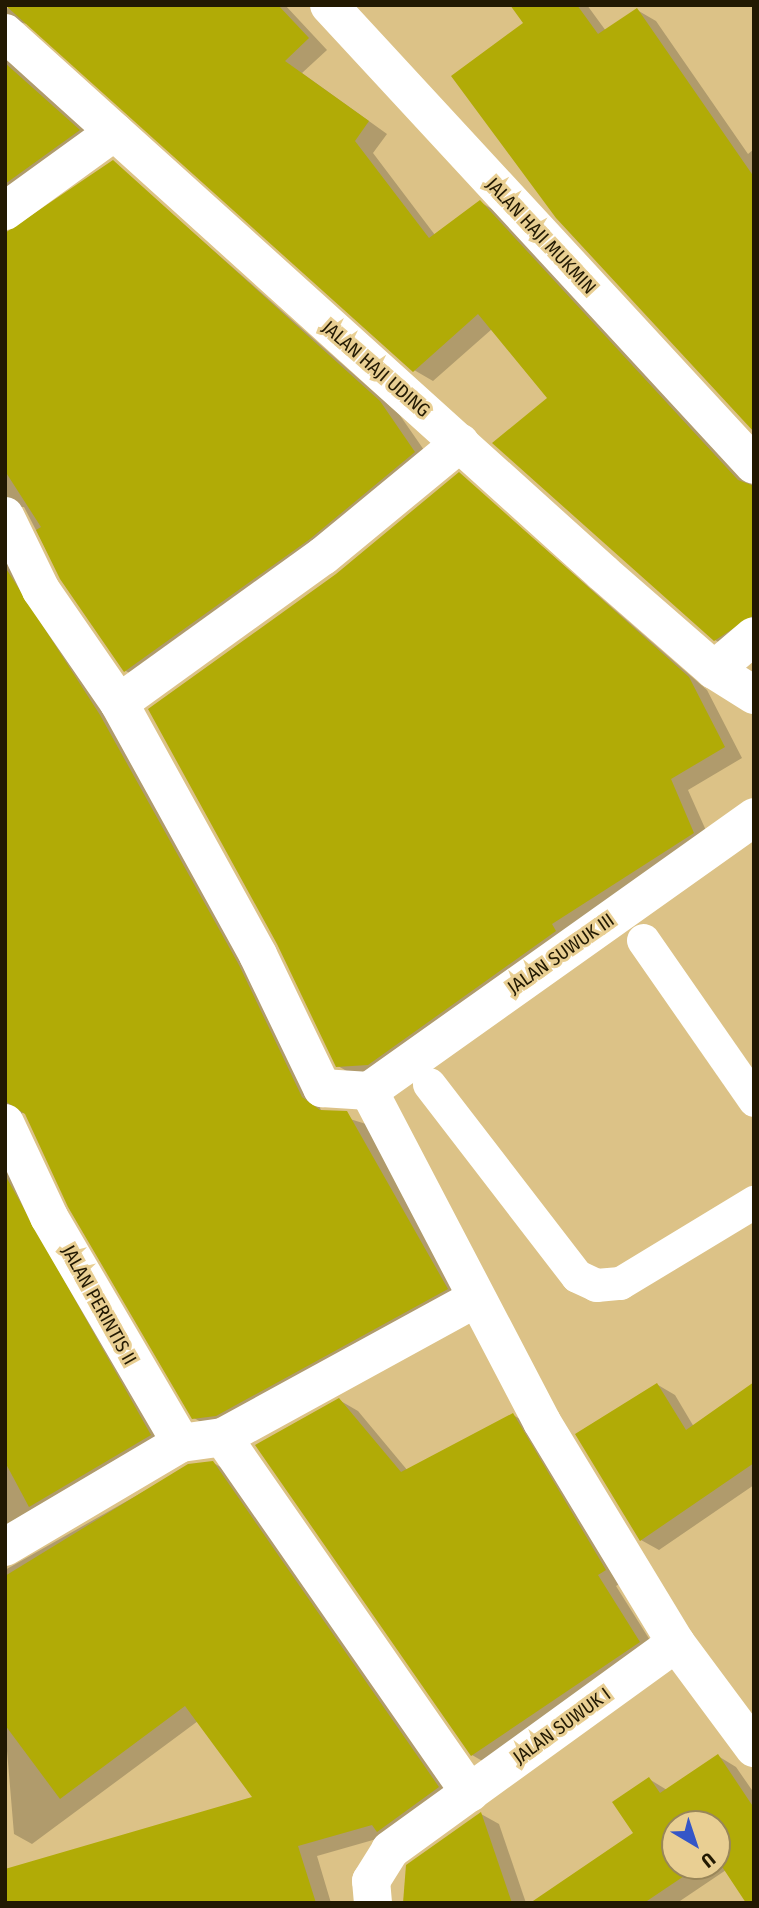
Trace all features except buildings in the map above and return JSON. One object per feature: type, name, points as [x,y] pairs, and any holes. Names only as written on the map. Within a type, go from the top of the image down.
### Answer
[{"type":"street","name":"JALAN HAJI MUKMIN","points":[[329,5],[754,465]]},
{"type":"street","name":"JALAN HAJI UDING","points":[[5,33],[715,670],[754,695]]},
{"type":"street","points":[[5,211],[114,132]]},
{"type":"street","points":[[119,703],[323,556],[460,443]]},
{"type":"street","points":[[5,516],[41,590],[119,703],[258,955],[323,1088],[369,1091],[475,1299],[676,1643],[754,1748]]},
{"type":"street","points":[[715,670],[754,636]]},
{"type":"street","name":"JALAN SUWUK III","points":[[369,1091],[754,817]]},
{"type":"street","name":"JALAN PERINTIS II","points":[[5,1124],[49,1217],[181,1443]]},
{"type":"street","points":[[5,1547],[181,1443],[223,1437],[475,1299]]},
{"type":"street","points":[[223,1437],[470,1793]]},
{"type":"street","name":"JALAN SUWUK I","points":[[373,1903],[377,1864],[676,1643]]},
{"type":"lane","points":[[643,940],[754,1100]]},
{"type":"lane","points":[[429,1084],[577,1276],[596,1285],[620,1283],[754,1202]]}]
